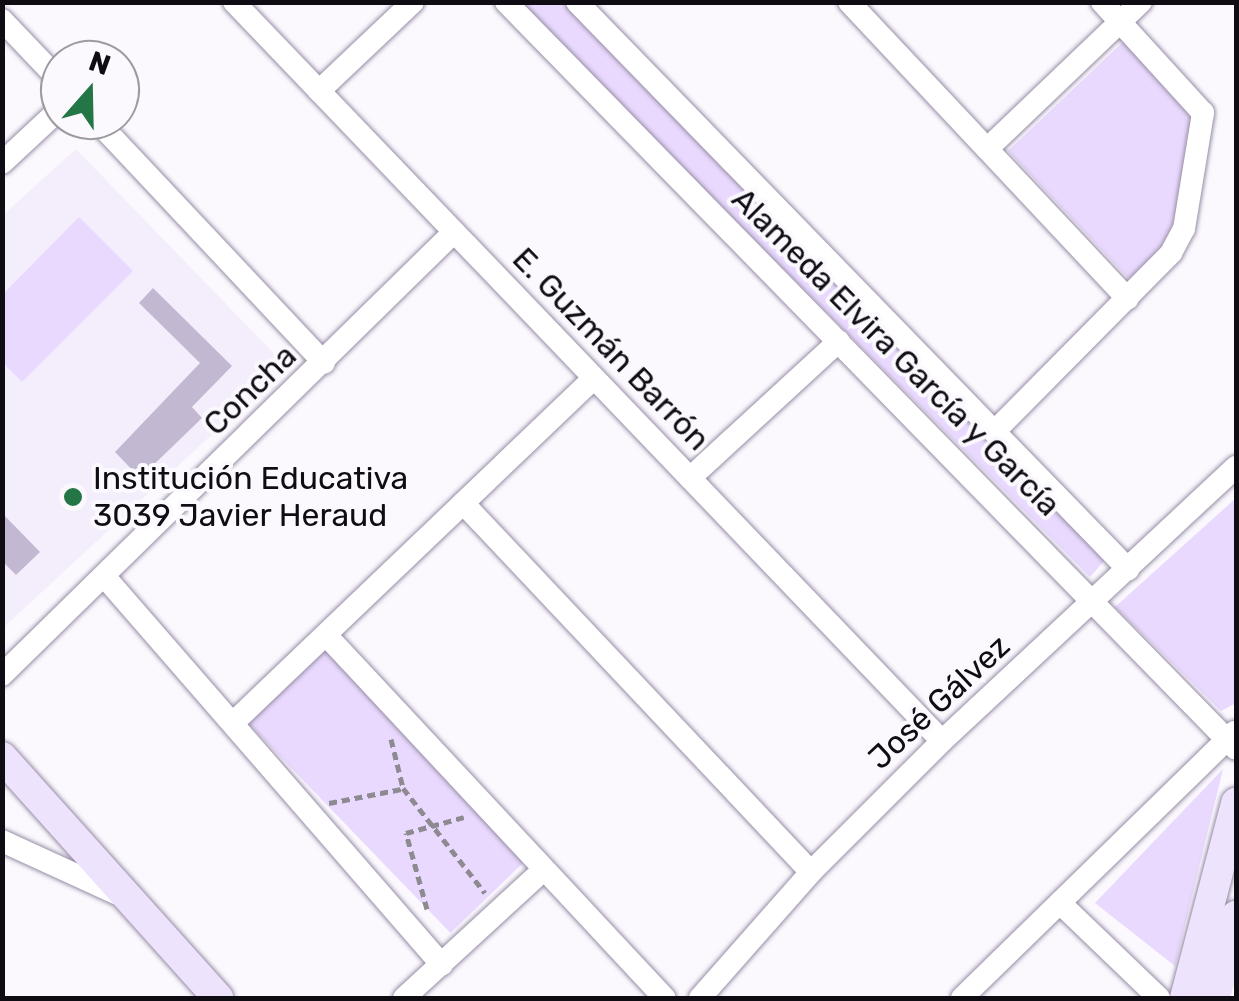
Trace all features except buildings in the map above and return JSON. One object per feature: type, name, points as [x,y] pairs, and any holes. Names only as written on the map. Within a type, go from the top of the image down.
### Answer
[{"type":"street","name":"E. Guzmán Barrón","points":[[234,2],[942,741]]},
{"type":"street","points":[[319,91],[413,2]]},
{"type":"street","name":"Alameda Elvira García y García","points":[[506,2],[1233,740]]},
{"type":"street","name":"Alameda Elvira García y García","points":[[576,2],[1128,569]]},
{"type":"street","points":[[849,2],[1128,299]]},
{"type":"street","points":[[994,432],[1128,299],[1171,253],[1184,229],[1204,130],[1192,97],[1102,2]]},
{"type":"street","points":[[987,149],[1141,2]]},
{"type":"street","points":[[2,20],[40,60]]},
{"type":"street","points":[[2,163],[40,127]]},
{"type":"street","points":[[115,140],[324,363]]},
{"type":"street","name":"Concha","points":[[2,675],[454,232]]},
{"type":"street","points":[[690,478],[839,340]]},
{"type":"street","points":[[233,723],[594,378]]},
{"type":"street","name":"José Gálvez","points":[[700,998],[812,872],[942,741],[1236,467]]},
{"type":"street","points":[[464,503],[812,872]]},
{"type":"street","points":[[104,576],[442,964]]},
{"type":"street","points":[[326,635],[486,812],[665,998]]},
{"type":"street","points":[[962,998],[1233,740]]},
{"type":"street","points":[[2,757],[218,998]]},
{"type":"street","points":[[1185,998],[1236,803]]},
{"type":"street","points":[[2,841],[130,900]]},
{"type":"street","points":[[404,998],[543,870]]},
{"type":"street","points":[[1060,902],[1158,998]]},
{"type":"street","points":[[1215,998],[1236,916]]},
{"type":"path","points":[[306,806],[403,788],[487,896]]},
{"type":"path","points":[[442,964],[406,834],[486,812]]},
{"type":"shaded area","points":[[519,3],[563,3],[1106,559],[1090,577]]},
{"type":"shaded area","points":[[1125,40],[1188,104],[1196,133],[1170,240],[1137,279],[1127,277],[1008,151]]},
{"type":"shaded area","name":"Institución Educativa 3039 Javier Heraud","points":[[76,149],[286,366],[3,628],[3,215]]},
{"type":"shaded area","points":[[79,217],[133,271],[22,382],[3,363],[3,294]]},
{"type":"shaded area","points":[[1236,498],[1236,703],[1221,711],[1115,607]]},
{"type":"shaded area","points":[[324,645],[529,857],[451,933],[246,721]]},
{"type":"shaded area","points":[[1223,769],[1175,966],[1095,903]]},
{"type":"place","name":"Institución Educativa 3039 Javier Heraud","points":[[73,497]]}]
